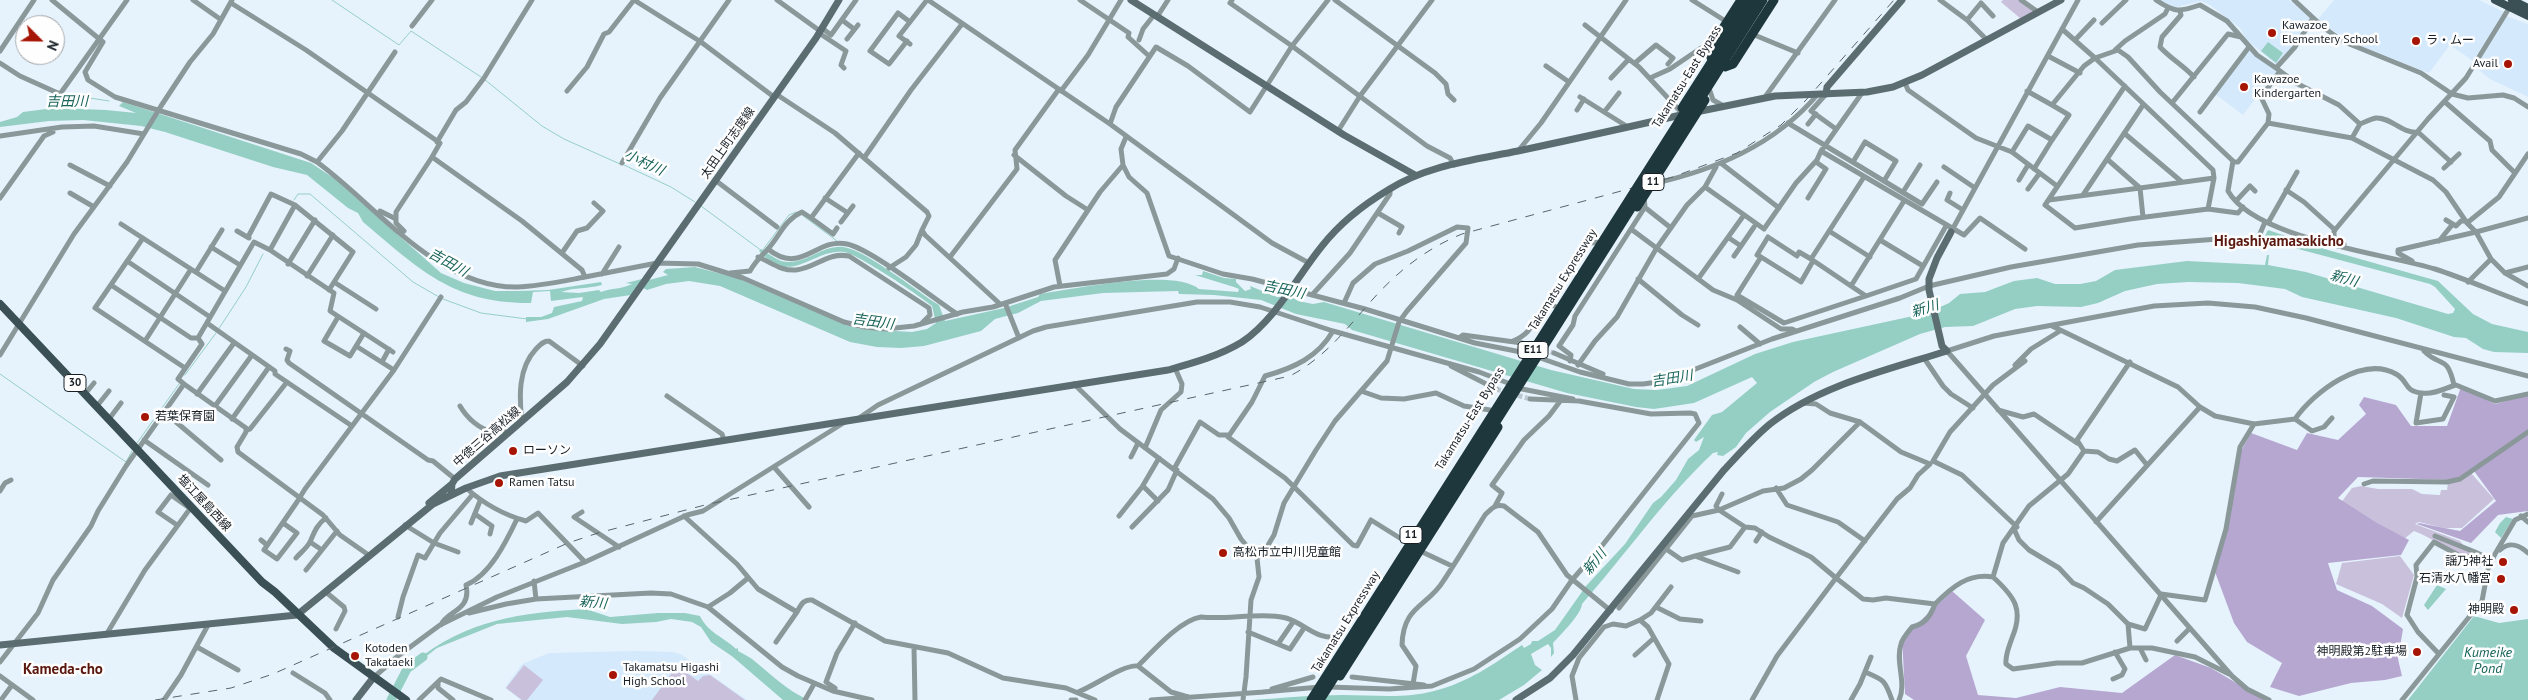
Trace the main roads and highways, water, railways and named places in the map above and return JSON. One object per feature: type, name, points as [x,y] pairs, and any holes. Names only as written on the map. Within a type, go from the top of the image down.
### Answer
[{"type":"highway","points":[[1712,61],[1709,50],[1741,0]]},
{"type":"highway","name":"Takamatsu-East Bypass","points":[[1311,695],[1509,381],[1553,305],[1597,242],[1750,0]]},
{"type":"highway","name":"Takamatsu Expressway","points":[[1311,695],[1756,0]]},
{"type":"highway","name":"Takamatsu Expressway","points":[[1320,700],[1763,0]]},
{"type":"highway","name":"11","points":[[1329,693],[1539,361],[1572,315],[1644,196],[1768,0]]},
{"type":"highway","points":[[1725,67],[1733,64],[1774,0]]},
{"type":"main road","points":[[2495,0],[2512,2],[2528,8]]},
{"type":"main road","points":[[2512,2],[2528,16]]},
{"type":"main road","name":"塩江屋島西線","points":[[0,304],[262,582],[334,648],[406,700]]},
{"type":"water","points":[[2268,42],[2283,53],[2276,63],[2261,51]]},
{"type":"water","points":[[123,102],[311,163],[335,179],[441,273],[464,283],[495,291],[548,290],[601,282],[602,285],[561,292],[579,293],[599,290],[601,292],[632,284],[626,283],[668,275],[663,272],[666,269],[695,267],[737,278],[846,325],[861,329],[912,332],[927,329],[936,323],[932,306],[903,285],[851,254],[833,252],[792,267],[781,266],[771,262],[759,251],[761,249],[781,261],[790,262],[805,259],[835,247],[852,249],[889,270],[939,305],[945,321],[1004,308],[1038,297],[1040,294],[1123,282],[1168,280],[1186,283],[1199,289],[1238,292],[1239,289],[1234,287],[1195,275],[1202,275],[1203,271],[1224,278],[1236,279],[1236,282],[1245,291],[1251,289],[1250,286],[1277,297],[1292,297],[1298,301],[1313,304],[1324,302],[1551,370],[1634,389],[1657,390],[1687,386],[1755,354],[1793,342],[1927,313],[1949,303],[1960,294],[1985,292],[2014,281],[2037,278],[2055,284],[2080,284],[2096,281],[2115,270],[2187,261],[2265,265],[2267,255],[2269,255],[2268,265],[2306,272],[2448,314],[2453,313],[2455,309],[2430,284],[2268,241],[2264,238],[2268,230],[2328,250],[2438,281],[2473,314],[2492,324],[2528,332],[2528,353],[2494,352],[2483,349],[2466,338],[2454,337],[2396,318],[2302,297],[2285,289],[2238,283],[2188,282],[2157,284],[2125,291],[2098,303],[2081,307],[2037,306],[2015,309],[1973,326],[1945,327],[1920,334],[1814,382],[1770,412],[1746,433],[1736,447],[1723,456],[1717,455],[1718,452],[1713,453],[1678,489],[1582,604],[1574,619],[1553,643],[1554,653],[1551,657],[1551,648],[1548,644],[1531,654],[1535,665],[1542,670],[1524,685],[1499,700],[1251,700],[1343,695],[1400,696],[1423,693],[1446,688],[1458,683],[1491,666],[1522,645],[1524,648],[1531,644],[1532,641],[1538,641],[1555,630],[1586,586],[1625,544],[1653,503],[1676,480],[1688,459],[1699,450],[1704,437],[1696,442],[1694,440],[1712,415],[1722,412],[1757,383],[1752,377],[1694,403],[1654,409],[1636,407],[1567,393],[1352,330],[1345,324],[1296,314],[1261,300],[1214,295],[1179,294],[1178,291],[1103,293],[1041,301],[1018,313],[995,319],[981,331],[924,346],[901,348],[877,347],[850,342],[720,286],[689,281],[666,284],[647,290],[643,288],[631,295],[604,299],[548,319],[526,322],[526,317],[541,317],[552,313],[554,307],[582,301],[583,297],[551,301],[550,291],[533,292],[531,303],[504,302],[458,290],[420,269],[363,222],[358,213],[348,208],[307,175],[273,167],[165,132],[141,126],[83,120],[49,121],[0,127],[0,122],[17,117],[23,112],[54,108],[136,113],[119,106]]},
{"type":"water","points":[[2506,517],[2513,519],[2501,538],[2495,532]]},
{"type":"water","points":[[2437,585],[2446,589],[2428,610],[2424,605]]},
{"type":"water","points":[[586,609],[610,617],[658,613],[685,613],[700,616],[712,631],[736,649],[738,648],[738,651],[752,659],[786,687],[809,700],[783,700],[733,657],[711,642],[701,627],[692,622],[671,619],[622,624],[567,617],[497,624],[437,648],[415,665],[415,662],[434,648],[454,636],[474,628],[517,616]]},
{"type":"water","name":"Kumeike Pond","points":[[2474,616],[2499,623],[2528,619],[2528,700],[2408,700]]},
{"type":"waterway","name":"小村川","points":[[332,0],[399,45],[411,31],[481,77]]},
{"type":"waterway","name":"小村川","points":[[484,79],[542,126],[564,139],[620,164]]},
{"type":"waterway","name":"吉田川","points":[[61,96],[77,96],[109,101]]},
{"type":"waterway","name":"小村川","points":[[624,165],[671,187],[695,202]]},
{"type":"waterway","points":[[294,200],[298,194],[310,194],[413,282],[439,297]]},
{"type":"waterway","name":"小村川","points":[[701,206],[762,251]]},
{"type":"waterway","points":[[762,251],[789,215],[796,212]]},
{"type":"waterway","points":[[802,215],[837,241]]},
{"type":"waterway","points":[[218,330],[246,287],[263,254]]},
{"type":"waterway","points":[[443,299],[481,313],[527,319]]},
{"type":"waterway","points":[[185,375],[216,333]]},
{"type":"waterway","points":[[0,374],[126,462],[132,451]]},
{"type":"waterway","points":[[137,443],[179,384]]},
{"type":"waterway","name":"新川","points":[[391,700],[407,669],[423,657]]},
{"type":"tunnel","points":[[1522,343],[1554,353]]},
{"type":"tunnel","points":[[1496,389],[1530,399]]},
{"type":"railway","points":[[155,700],[231,688],[273,674],[568,543],[598,533],[705,505],[1290,376],[1325,351],[1403,270],[1425,253],[1449,240],[1462,234],[1673,177],[1737,153],[1781,125],[1806,100],[1894,0]]},
{"type":"place","name":"Kawazoe Elementery School","points":[[2272,33]]},
{"type":"place","name":"ラ・ムー","points":[[2416,41]]},
{"type":"place","name":"Avail","points":[[2508,64]]},
{"type":"place","name":"Kawazoe Kindergarten","points":[[2244,87]]},
{"type":"place","name":"若葉保育園","points":[[145,417]]},
{"type":"place","name":"ローソン","points":[[513,451]]},
{"type":"place","name":"Ramen Tatsu","points":[[499,483]]},
{"type":"place","name":"高松市立中川児童館","points":[[1223,553]]},
{"type":"place","name":"謡乃神社","points":[[2503,562]]},
{"type":"place","name":"石清水八幡宮","points":[[2501,579]]},
{"type":"place","name":"神明殿","points":[[2514,610]]},
{"type":"place","name":"神明殿第2駐車場","points":[[2417,652]]},
{"type":"place","name":"Kotoden Takataeki","points":[[355,656]]},
{"type":"place","name":"Takamatsu Higashi High School","points":[[613,675]]},
{"type":"district","name":"Higashiyamasakicho","points":[[2279,242]]},
{"type":"district","name":"Kameda-cho","points":[[63,670]]}]
